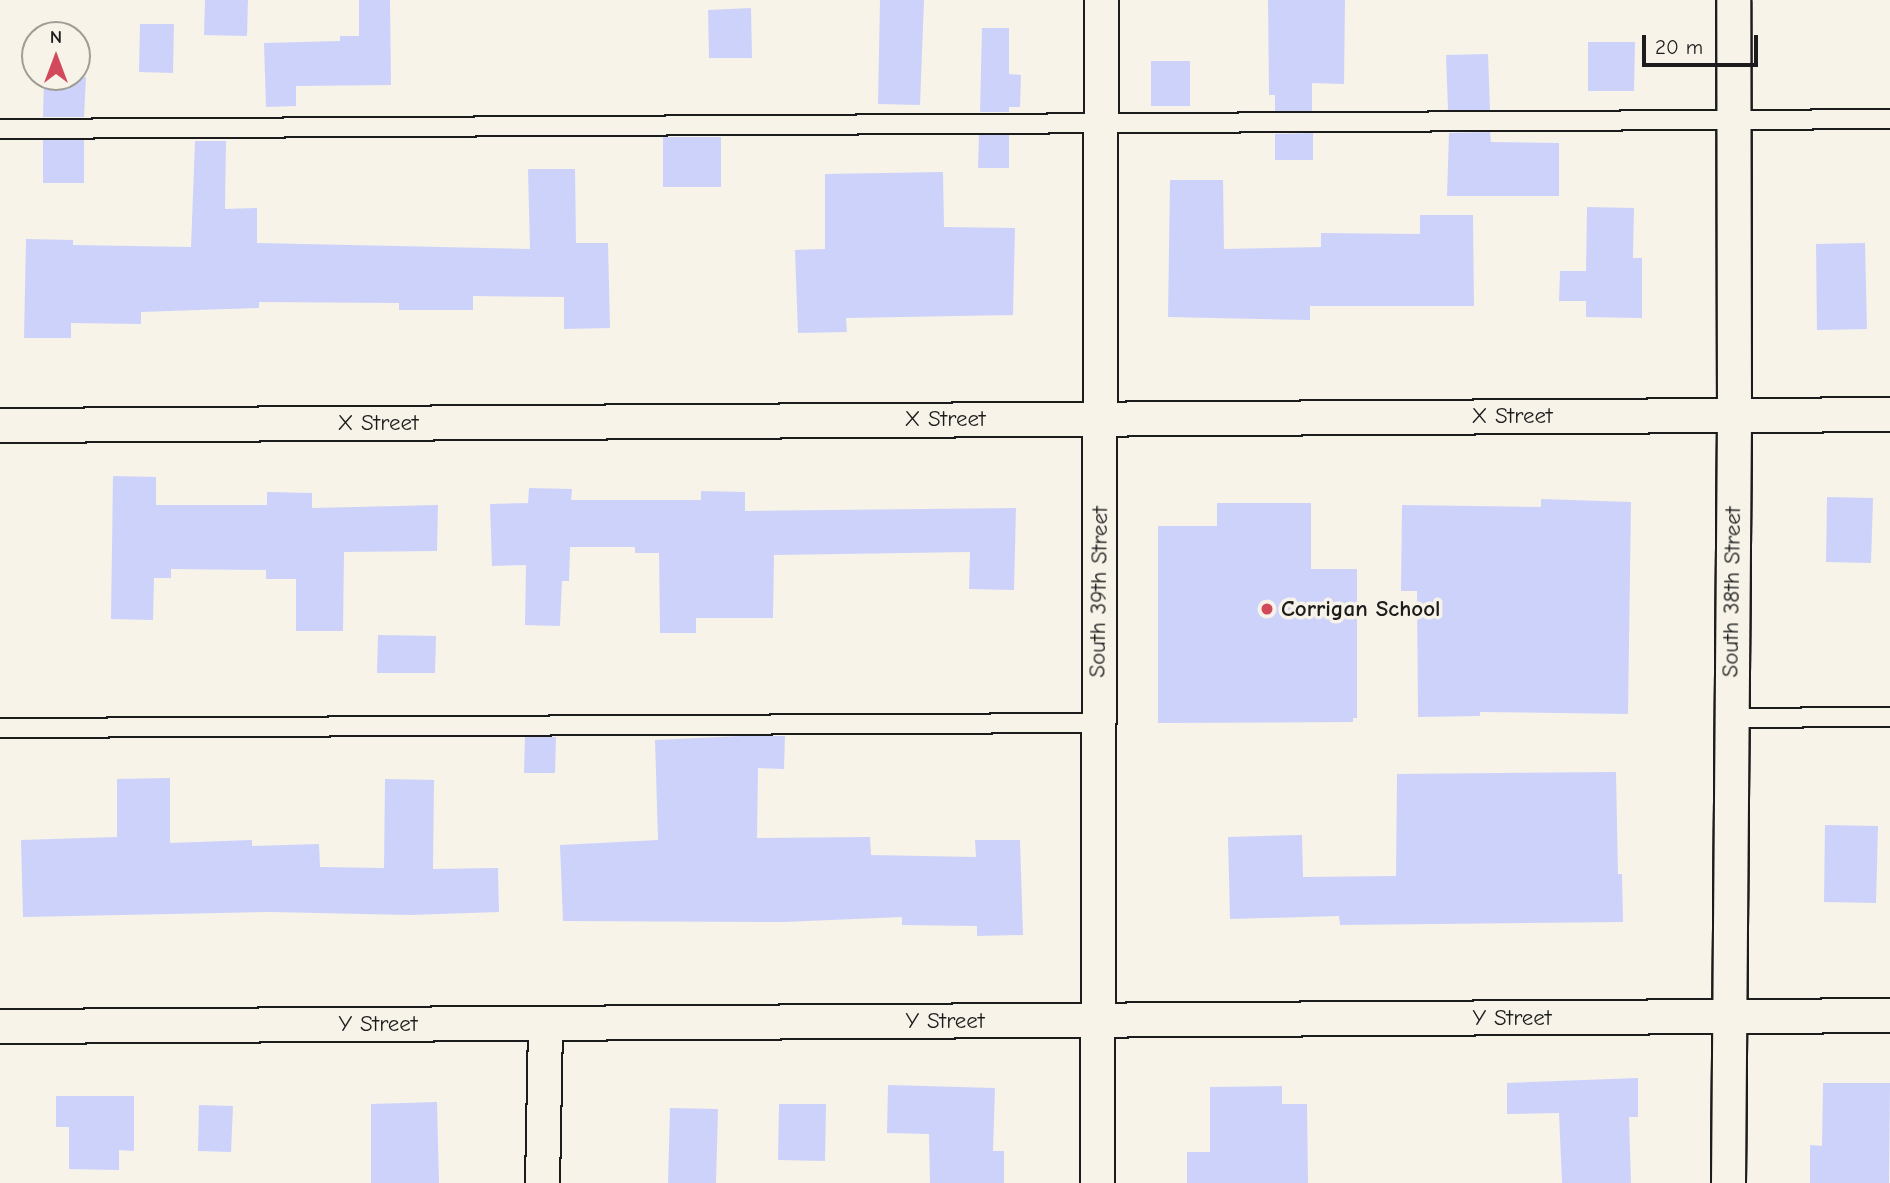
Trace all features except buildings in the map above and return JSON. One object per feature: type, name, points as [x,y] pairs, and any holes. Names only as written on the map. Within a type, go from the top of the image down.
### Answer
[{"type":"street","name":"South 39th Street","points":[[1097,1183],[1101,0]]},
{"type":"street","name":"South 38th Street","points":[[1728,1183],[1734,414],[1733,0]]},
{"type":"street","name":"X Street","points":[[0,425],[1890,414]]},
{"type":"street","name":"Y Street","points":[[0,1026],[1890,1015]]},
{"type":"street","points":[[542,1183],[544,1024]]},
{"type":"lane","points":[[0,129],[1890,120]]},
{"type":"lane","points":[[1731,718],[1890,717]]},
{"type":"lane","points":[[0,728],[1098,723]]},
{"type":"place","name":"Corrigan School","points":[[1267,609]]}]
